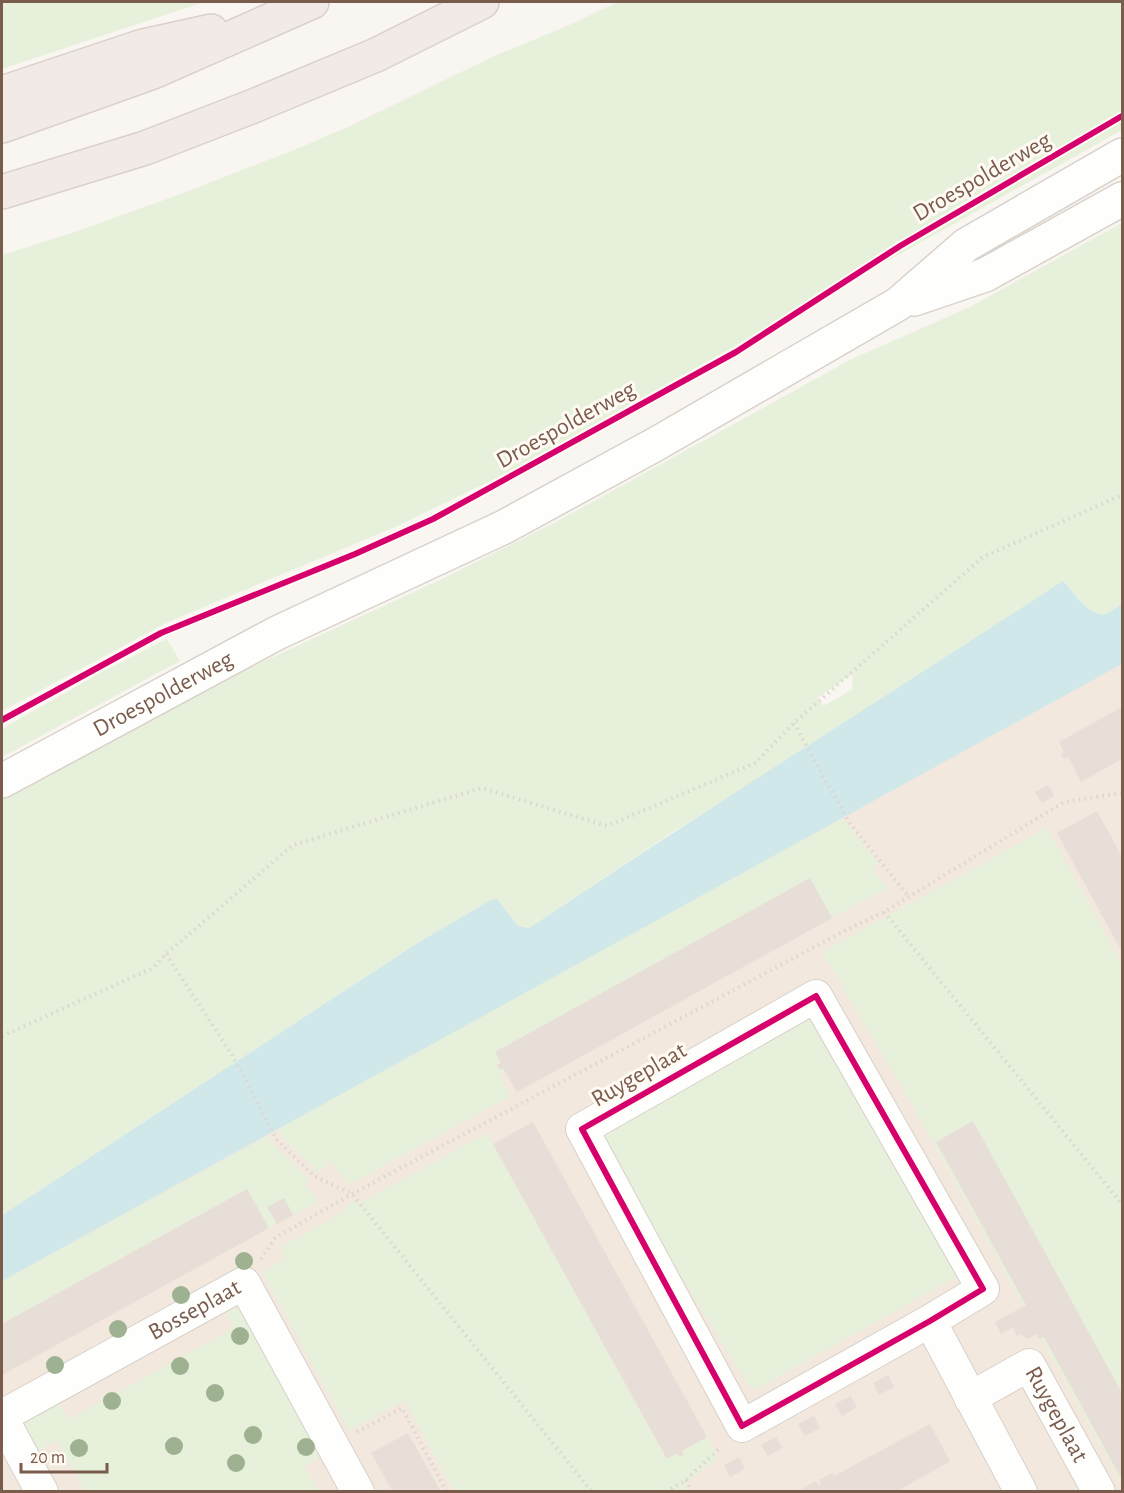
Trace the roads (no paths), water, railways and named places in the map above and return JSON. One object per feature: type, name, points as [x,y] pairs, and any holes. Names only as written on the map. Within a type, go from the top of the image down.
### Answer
[{"type":"highway","points":[[2,126],[153,72],[312,2]]},
{"type":"highway","points":[[4,191],[145,148],[251,107],[376,55],[482,2]]},
{"type":"highway","points":[[2,93],[143,46],[284,16]]},
{"type":"main road","name":"Droespolderweg","points":[[2,782],[277,633],[504,526],[656,444],[898,304],[966,245],[1122,155]]},
{"type":"main road","name":"Droespolderweg","points":[[898,304],[985,275],[1122,199]]},
{"type":"street","name":"Ruygeplaat","points":[[816,996],[983,1289],[930,1321],[742,1426],[582,1129],[816,996]]},
{"type":"street","name":"Bosseplaat","points":[[42,1491],[2,1417],[244,1283],[358,1491]]},
{"type":"street","points":[[930,1321],[1021,1491]]},
{"type":"street","name":"Ruygeplaat","points":[[970,1398],[1029,1365],[1099,1491]]},
{"type":"water","points":[[1063,581],[1082,603],[1094,612],[1105,614],[1122,604],[1122,664],[2,1281],[2,1215],[419,942],[491,900],[497,899],[518,926],[529,928]]}]
